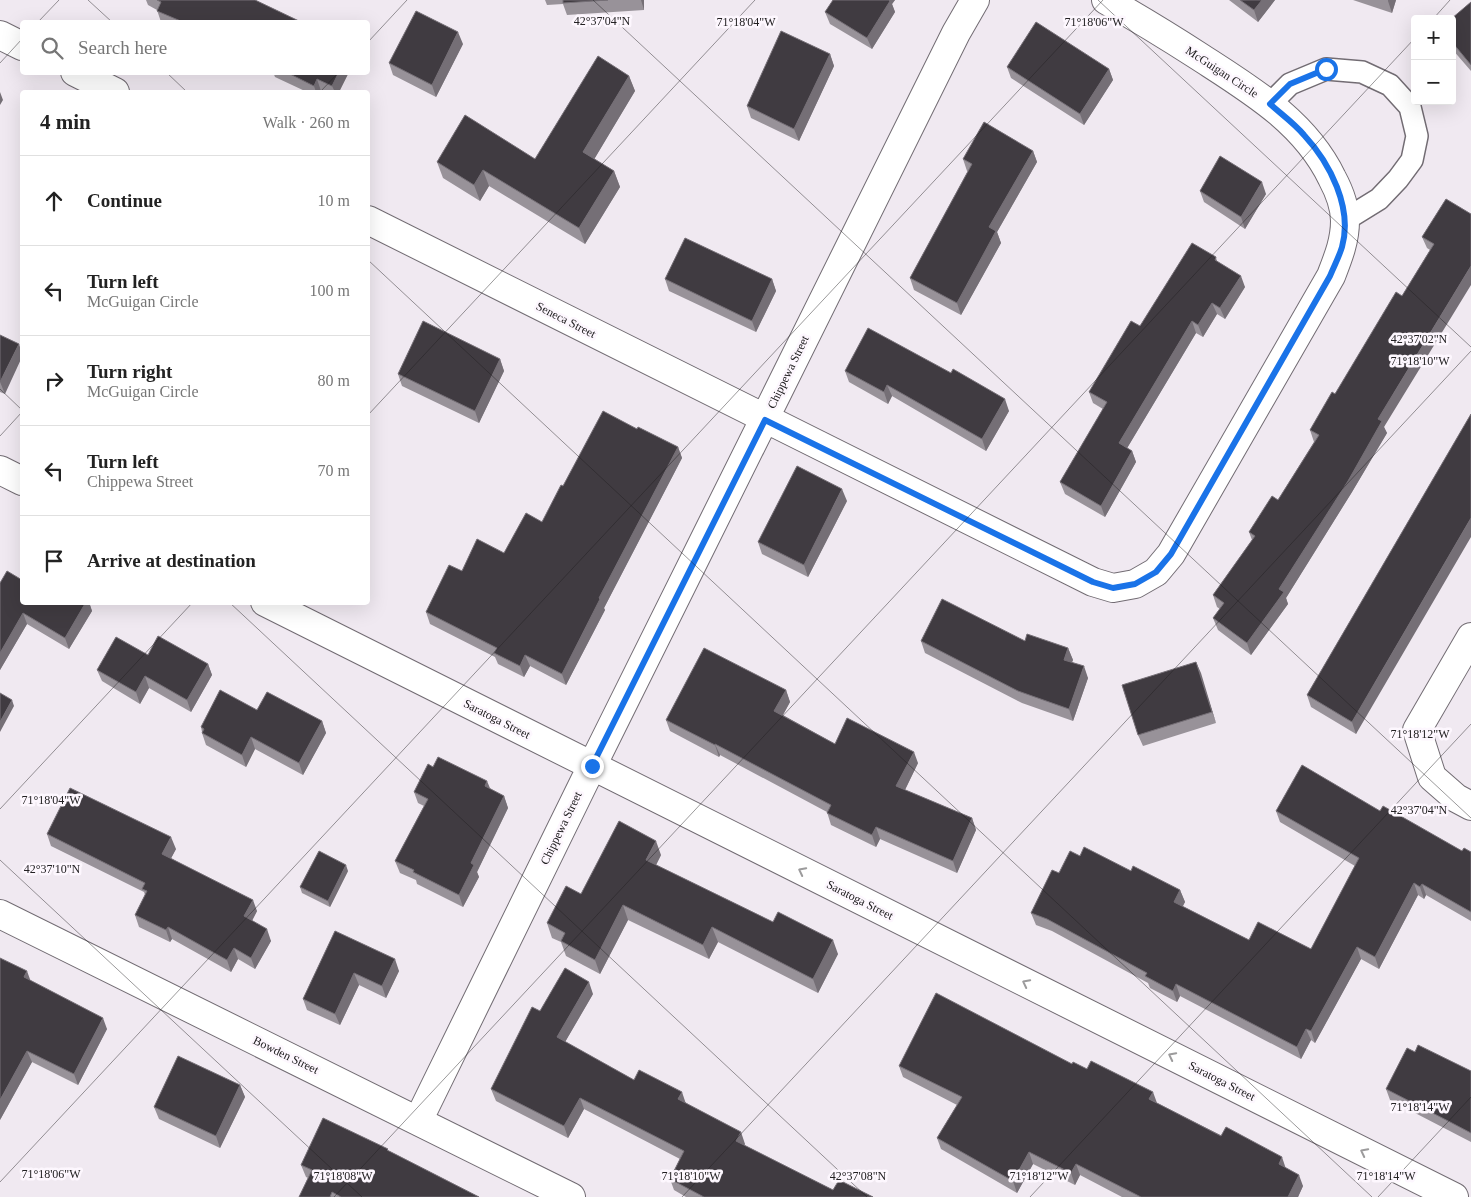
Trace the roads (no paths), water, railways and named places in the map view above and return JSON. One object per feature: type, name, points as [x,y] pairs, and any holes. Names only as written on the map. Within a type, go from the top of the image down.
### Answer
[{"type":"street","name":"Chippewa Street","points":[[418,1121],[592,766],[956,34],[975,0]]},
{"type":"street","name":"McGuigan Circle","points":[[765,420],[1093,582],[1113,588],[1135,584],[1156,572],[1176,545],[1330,276],[1342,246],[1345,220],[1339,192],[1326,164],[1304,135],[1270,104],[1161,32],[1106,0]]},
{"type":"street","points":[[0,35],[20,45]]},
{"type":"street","points":[[81,75],[110,90]]},
{"type":"street","name":"Seneca Street","points":[[370,221],[765,420]]},
{"type":"street","points":[[0,470],[20,480]]},
{"type":"street","name":"Saratoga Street","points":[[271,605],[1454,1197]]},
{"type":"street","points":[[1471,637],[1417,730],[1432,777],[1456,798],[1471,806]]},
{"type":"street","name":"Bowden Street","points":[[0,914],[571,1197]]},
{"type":"lane","points":[[1270,104],[1290,84],[1326,69],[1362,72],[1390,85],[1410,107],[1417,136],[1412,160],[1379,200],[1345,220]]}]
